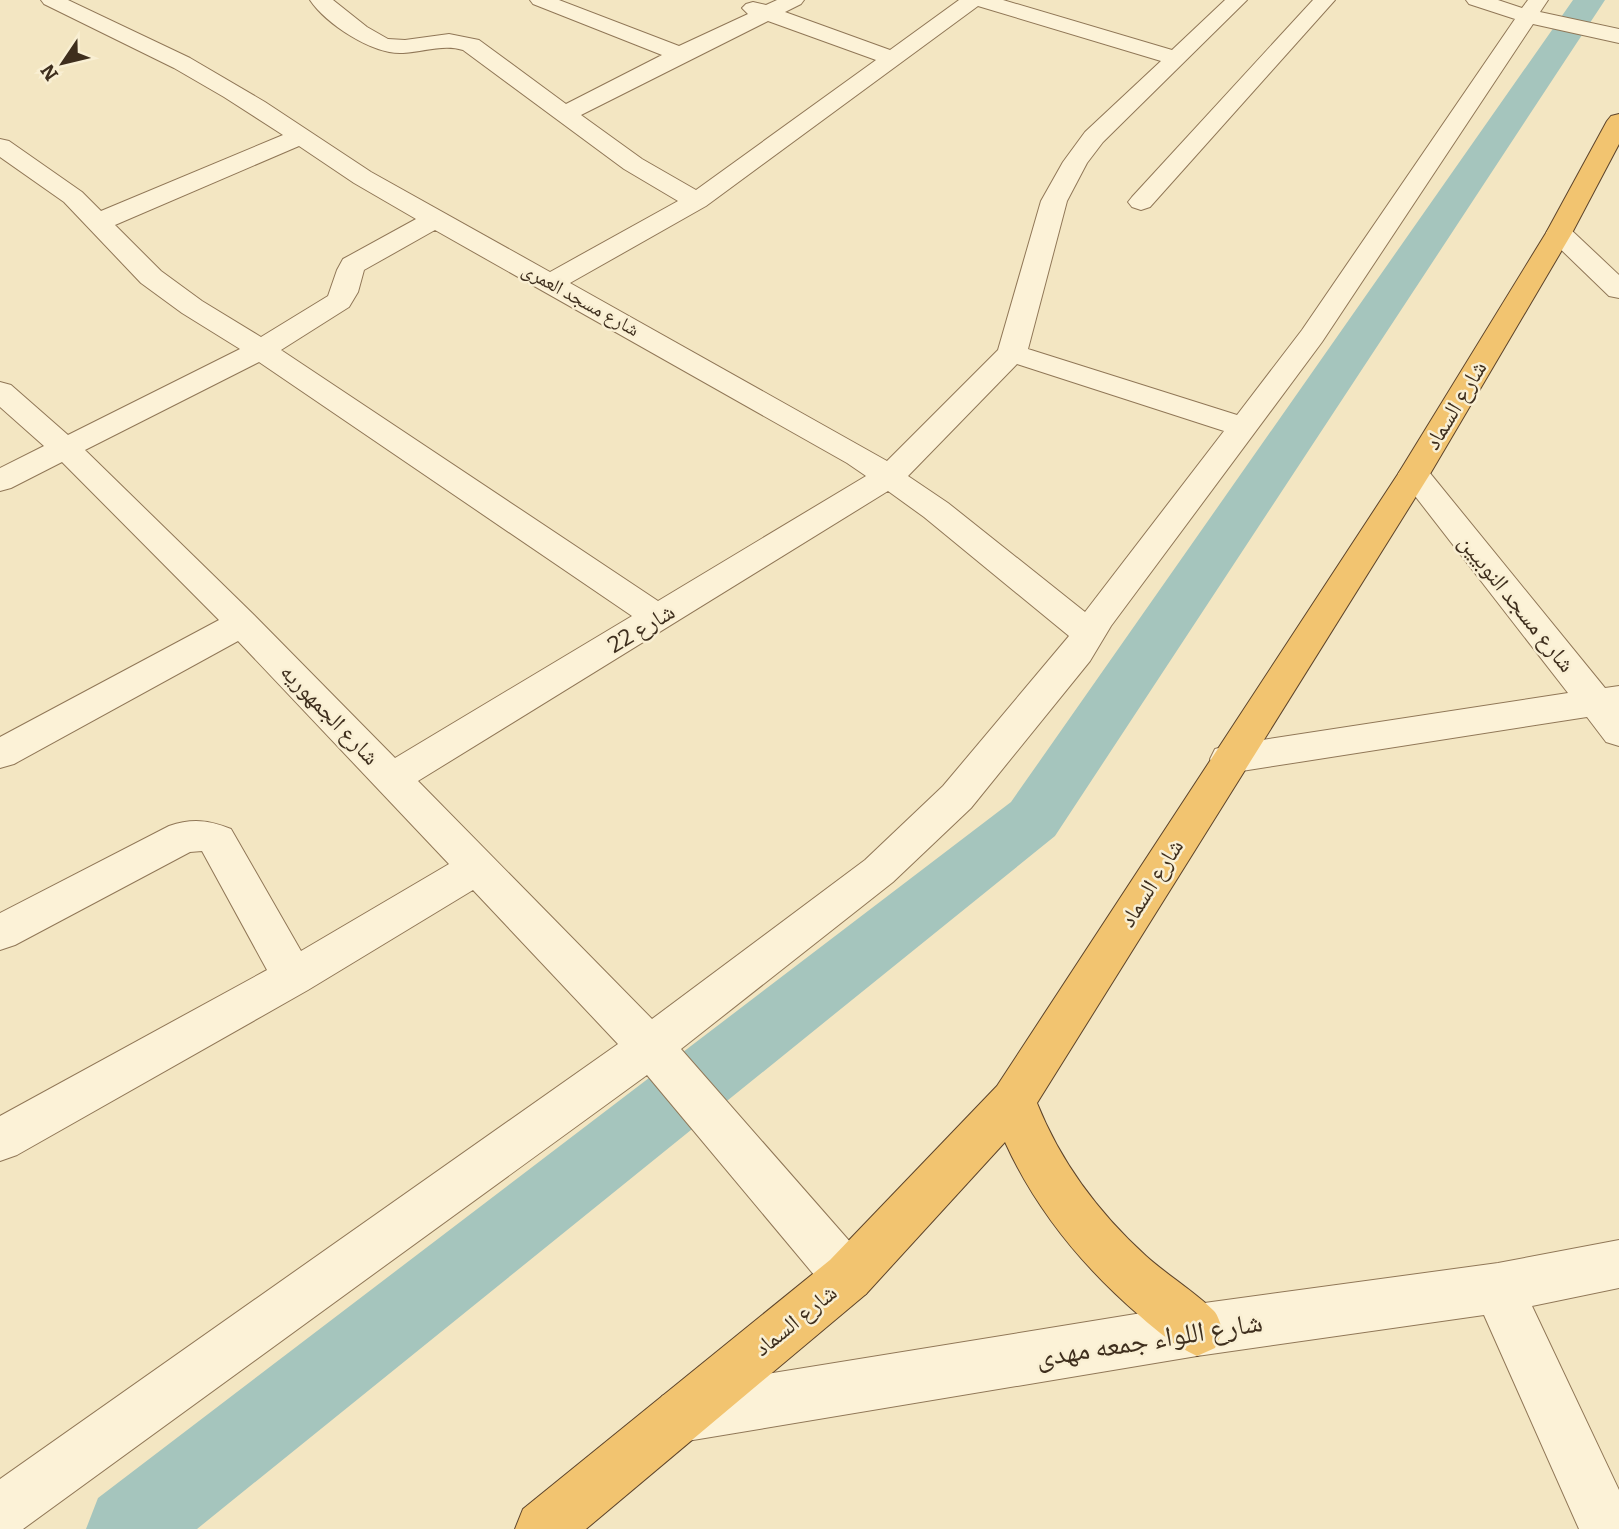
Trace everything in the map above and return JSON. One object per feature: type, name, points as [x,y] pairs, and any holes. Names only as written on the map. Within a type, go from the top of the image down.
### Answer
[{"type":"highway","name":"شارع السماد","points":[[542,1529],[848,1277],[1013,1101],[1229,759],[1414,474],[1559,233],[1616,131]]},
{"type":"highway","points":[[1013,1101],[1033,1151],[1062,1199],[1099,1246],[1144,1290],[1197,1330]]},
{"type":"street","name":"شارع مسجد العمرى","points":[[51,0],[211,80],[256,106],[339,164],[890,477],[936,510],[1089,633]]},
{"type":"street","points":[[320,0],[384,46],[451,40],[471,45],[634,164],[697,201]]},
{"type":"street","points":[[540,0],[680,54]]},
{"type":"street","points":[[732,0],[890,58]]},
{"type":"street","points":[[564,114],[680,54],[794,0]]},
{"type":"street","points":[[551,283],[697,201],[973,0]]},
{"type":"street","points":[[980,0],[1176,58]]},
{"type":"street","points":[[1237,0],[1094,138],[1075,162],[1054,201],[1012,353],[1244,427]]},
{"type":"street","points":[[1141,202],[1325,0]]},
{"type":"street","points":[[1476,0],[1541,13],[1616,36]]},
{"type":"street","points":[[0,1512],[650,1047],[879,871],[957,797],[1042,696],[1312,337],[1541,13]]},
{"type":"street","points":[[96,223],[300,138]]},
{"type":"street","points":[[0,146],[73,197],[151,277],[192,307],[261,350],[659,618]]},
{"type":"street","points":[[0,481],[67,450],[261,350],[339,301],[346,290],[346,276],[353,265],[436,219]]},
{"type":"street","points":[[1559,233],[1619,290]]},
{"type":"street","name":"شارع 22","points":[[392,778],[890,477],[1012,353]]},
{"type":"street","name":"شارع الجمهوريه","points":[[0,391],[67,450],[242,623],[650,1047],[848,1277]]},
{"type":"street","name":"شارع مسجد النوبيين","points":[[1414,474],[1608,701],[1619,732]]},
{"type":"street","points":[[0,754],[242,623]]},
{"type":"street","points":[[1229,759],[1608,701]]},
{"type":"street","points":[[0,933],[183,837],[205,835],[217,840],[292,977]]},
{"type":"street","points":[[0,1140],[292,977],[477,867]]},
{"type":"street","name":"شارع اللواء جمعه مهدى","points":[[679,1416],[1197,1330],[1499,1288],[1619,1264]]},
{"type":"street","points":[[1499,1288],[1608,1529]]},
{"type":"waterway","points":[[129,1529],[1033,819],[1589,0]]}]
